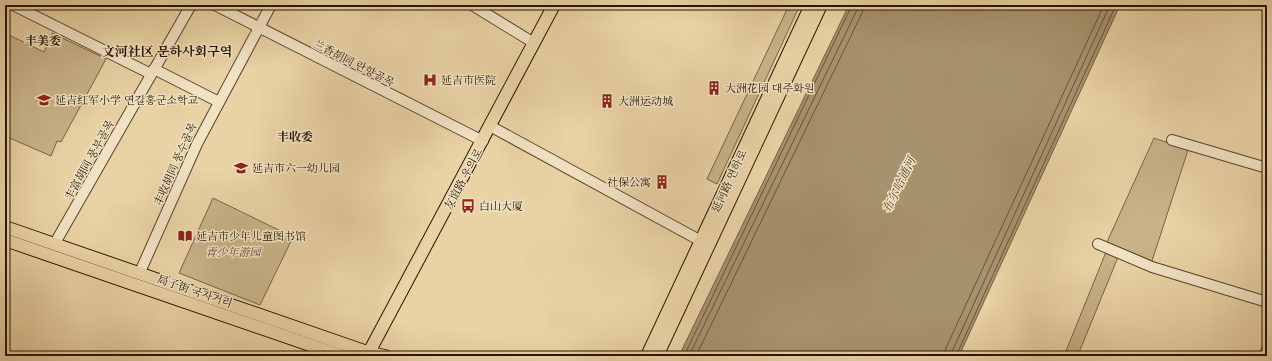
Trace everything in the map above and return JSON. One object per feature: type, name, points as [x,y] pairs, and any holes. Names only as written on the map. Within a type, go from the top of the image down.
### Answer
[{"type":"main road","name":"友谊路 우의로","points":[[369,355],[554,5]]},
{"type":"main road","name":"延河路 연하로","points":[[647,356],[811,5]]},
{"type":"main road","name":"延河路 연하로","points":[[657,356],[821,5]]},
{"type":"main road","name":"局子街 국자거리","points":[[5,226],[140,272],[369,355],[385,356]]},
{"type":"main road","name":"局子街 국자거리","points":[[5,240],[342,356]]},
{"type":"main road","points":[[315,346],[328,356]]},
{"type":"street","points":[[13,5],[219,102]]},
{"type":"street","name":"丰富胡同 풍부골목","points":[[55,243],[191,5]]},
{"type":"street","name":"兰香胡同 란향골목","points":[[215,5],[483,141]]},
{"type":"street","name":"丰收胡同 풍수골목","points":[[140,272],[197,144],[271,5]]},
{"type":"street","points":[[472,5],[534,43]]},
{"type":"street","points":[[490,126],[701,241]]},
{"type":"street","points":[[1172,140],[1267,168]]},
{"type":"street","points":[[1098,244],[1152,267],[1267,302]]},
{"type":"street","points":[[1265,356],[1267,349]]},
{"type":"green space","points":[[789,5],[800,5],[717,184],[707,179]]},
{"type":"green space","name":"延吉红军小学 연길홍군소학교","points":[[5,33],[44,52],[52,33],[106,59],[61,142],[57,141],[51,156],[5,136]]},
{"type":"green space","points":[[1154,138],[1188,150],[1152,261],[1107,242]]},
{"type":"green space","name":"青少年游园","points":[[213,198],[293,237],[260,305],[179,273]]},
{"type":"green space","points":[[1106,252],[1118,257],[1078,355],[1066,351]]},
{"type":"water","name":"布尔哈通河","points":[[849,5],[1120,5],[959,356],[679,356]]},
{"type":"place","name":"延吉市医院","points":[[430,80]]},
{"type":"place","name":"大洲花园 대주화원","points":[[714,88]]},
{"type":"place","name":"延吉红军小学 연길홍군소학교","points":[[44,100]]},
{"type":"place","name":"大洲运动城","points":[[607,101]]},
{"type":"place","name":"延吉市六一幼儿园","points":[[241,168]]},
{"type":"place","name":"社保公寓","points":[[662,182]]},
{"type":"place","name":"白山大厦","points":[[468,206]]},
{"type":"place","name":"延吉市少年儿童图书馆","points":[[185,236]]},
{"type":"district","name":"丰美委","points":[[43,41]]},
{"type":"district","name":"文河社区 문하사회구역","points":[[167,51]]},
{"type":"district","name":"丰收委","points":[[295,137]]}]
